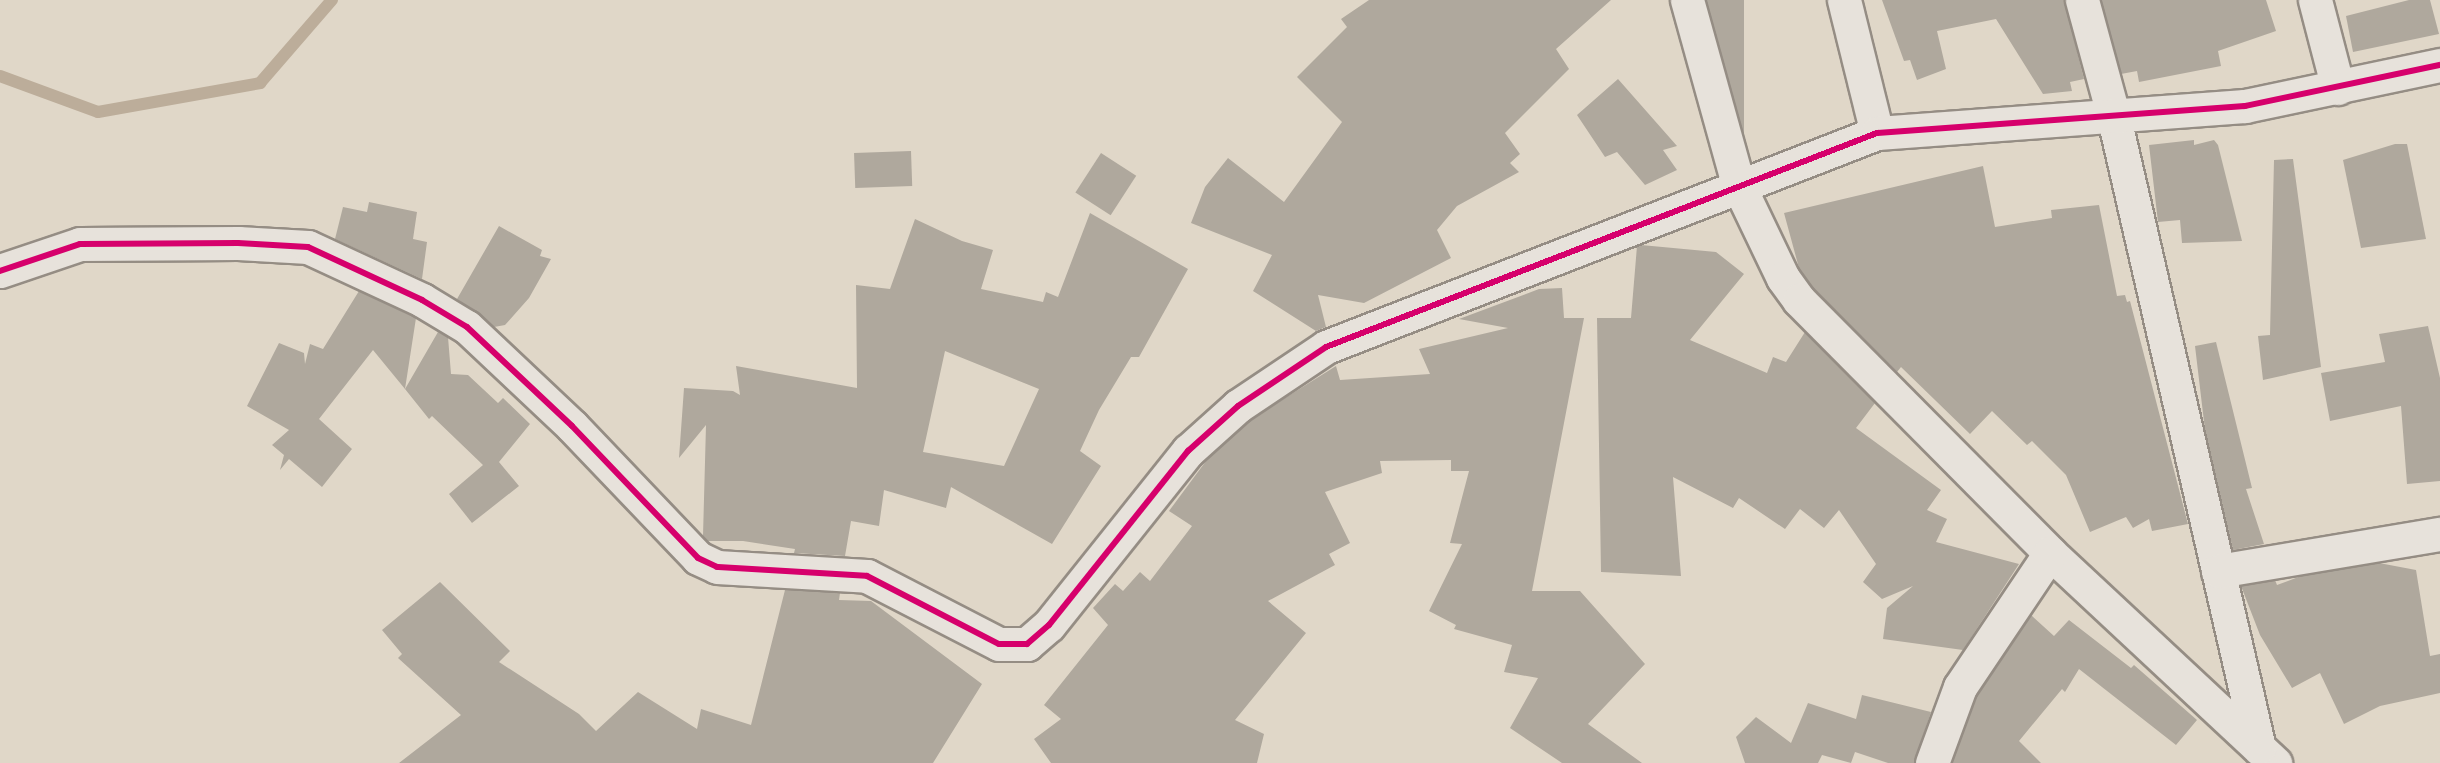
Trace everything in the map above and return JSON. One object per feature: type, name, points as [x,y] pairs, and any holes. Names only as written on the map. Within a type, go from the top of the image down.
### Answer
[{"type":"street","points":[[1687,0],[1738,184],[1783,278],[1814,319],[2050,553],[2267,755]]},
{"type":"street","points":[[1844,0],[1877,133]]},
{"type":"street","points":[[2082,0],[2114,117],[2218,571],[2267,755]]},
{"type":"street","points":[[2315,0],[2338,88]]},
{"type":"street","points":[[0,271],[80,244],[238,243],[308,247],[422,300],[467,327],[580,435],[698,558],[717,567],[867,576],[999,644],[1027,644],[1049,625],[1188,451],[1238,406],[1281,374],[1326,347],[1738,184],[1877,133],[2245,106],[2440,65]]},
{"type":"street","points":[[2218,571],[2440,534]]},
{"type":"street","points":[[1932,763],[1960,687],[2050,553]]},
{"type":"building","points":[[1369,0],[1611,0],[1556,49],[1569,69],[1505,133],[1520,154],[1510,163],[1519,172],[1457,206],[1437,230],[1451,258],[1364,303],[1318,295],[1326,327],[1316,331],[1253,291],[1272,255],[1191,223],[1205,187],[1228,158],[1284,202],[1342,122],[1297,77],[1347,27],[1341,19]]},
{"type":"building","points":[[1706,0],[1744,0],[1744,134],[1706,134]]},
{"type":"building","points":[[1882,0],[2064,0],[2084,79],[2070,82],[2072,91],[2043,94],[1996,19],[1937,31],[1946,69],[1917,80],[1910,60],[1904,61]]},
{"type":"building","points":[[2101,0],[2266,0],[2276,31],[2218,51],[2221,66],[2139,82],[2137,71],[2121,74]]},
{"type":"building","points":[[2409,0],[2430,0],[2439,34],[2353,52],[2346,16]]},
{"type":"building","points":[[1618,79],[1677,146],[1663,150],[1677,170],[1645,185],[1617,152],[1605,157],[1577,115]]},
{"type":"building","points":[[2194,140],[2194,145],[2214,140],[2218,145],[2242,241],[2182,243],[2180,220],[2158,222],[2149,145]]},
{"type":"building","points":[[2395,144],[2407,144],[2426,239],[2361,248],[2343,160]]},
{"type":"building","points":[[911,151],[912,186],[855,188],[854,153]]},
{"type":"building","points":[[1101,153],[1136,176],[1111,215],[1075,192]]},
{"type":"building","points":[[2293,159],[2321,367],[2263,380],[2258,336],[2270,335],[2274,160]]},
{"type":"building","points":[[1983,166],[1995,227],[2052,218],[2051,210],[2099,205],[2117,296],[2125,295],[2127,302],[2130,301],[2188,524],[2152,531],[2149,519],[2133,528],[2126,517],[2090,532],[2066,475],[2032,441],[2027,445],[1992,411],[1970,434],[1901,367],[1897,372],[1813,288],[1799,268],[1784,213]]},
{"type":"building","points":[[369,202],[417,212],[413,239],[427,242],[422,279],[335,239],[343,207],[367,212]]},
{"type":"building","points":[[1090,213],[1188,269],[1139,357],[1131,357],[1099,410],[1080,451],[1101,466],[1052,544],[951,487],[946,508],[884,490],[879,526],[851,521],[845,556],[794,553],[795,549],[743,541],[707,541],[703,536],[706,425],[679,458],[684,388],[733,391],[740,395],[736,366],[857,388],[856,285],[890,289],[915,219],[962,241],[993,250],[981,289],[1043,302],[1046,292],[1058,297]],"holes":[[[945,351],[1039,389],[1004,466],[923,452]]]},
{"type":"building","points":[[499,226],[542,250],[540,256],[551,259],[529,298],[505,325],[494,327],[457,299]]},
{"type":"building","points":[[1637,246],[1716,252],[1744,274],[1690,340],[1767,373],[1773,357],[1786,362],[1805,332],[1875,403],[1856,428],[1941,490],[1927,510],[1947,519],[1936,542],[2019,564],[1963,650],[1883,639],[1887,608],[1913,586],[1882,599],[1863,582],[1876,564],[1839,510],[1824,528],[1800,509],[1785,529],[1739,498],[1733,508],[1673,477],[1681,576],[1601,572],[1597,318],[1631,318]]},
{"type":"building","points":[[1562,288],[1564,318],[1584,318],[1532,591],[1580,591],[1645,664],[1588,724],[1642,763],[1562,763],[1510,728],[1538,678],[1504,672],[1512,645],[1454,629],[1456,625],[1429,611],[1462,544],[1450,543],[1469,471],[1451,471],[1451,460],[1380,461],[1382,473],[1325,492],[1350,543],[1329,554],[1335,565],[1268,601],[1306,633],[1235,720],[1264,734],[1257,763],[1051,763],[1034,739],[1061,719],[1044,705],[1108,625],[1093,608],[1115,584],[1123,591],[1140,572],[1150,581],[1192,526],[1169,511],[1209,457],[1255,417],[1336,366],[1340,380],[1430,374],[1419,349],[1508,328],[1459,319],[1539,289]]},
{"type":"building","points":[[359,291],[416,318],[405,389],[373,350],[319,419],[352,449],[322,487],[289,459],[280,470],[284,455],[272,445],[289,430],[247,406],[279,343],[304,353],[305,364],[310,344],[323,349]]},
{"type":"building","points":[[2428,326],[2440,378],[2440,481],[2407,484],[2401,406],[2330,421],[2321,373],[2385,362],[2379,334]]},
{"type":"building","points":[[438,332],[448,337],[451,374],[468,375],[498,403],[503,398],[530,424],[499,462],[519,486],[472,523],[449,494],[483,465],[432,416],[429,419],[405,389]]},
{"type":"building","points":[[2216,342],[2252,488],[2246,489],[2264,544],[2233,550],[2205,430],[2195,346]]},
{"type":"building","points":[[2379,563],[2416,570],[2430,656],[2440,654],[2440,693],[2380,706],[2344,724],[2320,673],[2292,688],[2260,635],[2241,586],[2275,580],[2277,585],[2301,576]]},
{"type":"building","points":[[440,582],[510,651],[499,662],[579,714],[596,731],[638,692],[697,729],[701,709],[751,725],[785,590],[840,593],[839,600],[871,601],[982,684],[933,763],[399,763],[461,715],[398,658],[402,654],[382,630]]},
{"type":"building","points":[[2031,615],[2054,636],[2069,620],[2131,668],[2134,665],[2197,720],[2176,745],[2079,669],[2065,692],[2062,689],[2019,741],[2041,763],[1952,763],[1977,696]]},
{"type":"building","points":[[1862,695],[1931,712],[1914,763],[1888,763],[1855,752],[1851,763],[1822,755],[1818,763],[1745,763],[1736,737],[1756,717],[1791,743],[1808,703],[1856,719]]},
{"type":"waterway","points":[[0,76],[98,112],[260,83],[332,0]]},
{"type":"cycle path","points":[[0,271],[80,244],[238,243],[308,247],[422,300],[467,327],[572,426],[698,558],[717,567],[867,576],[999,644],[1027,644],[1049,625],[1188,451],[1238,406],[1326,347],[1877,133],[2245,106],[2440,65]]}]
